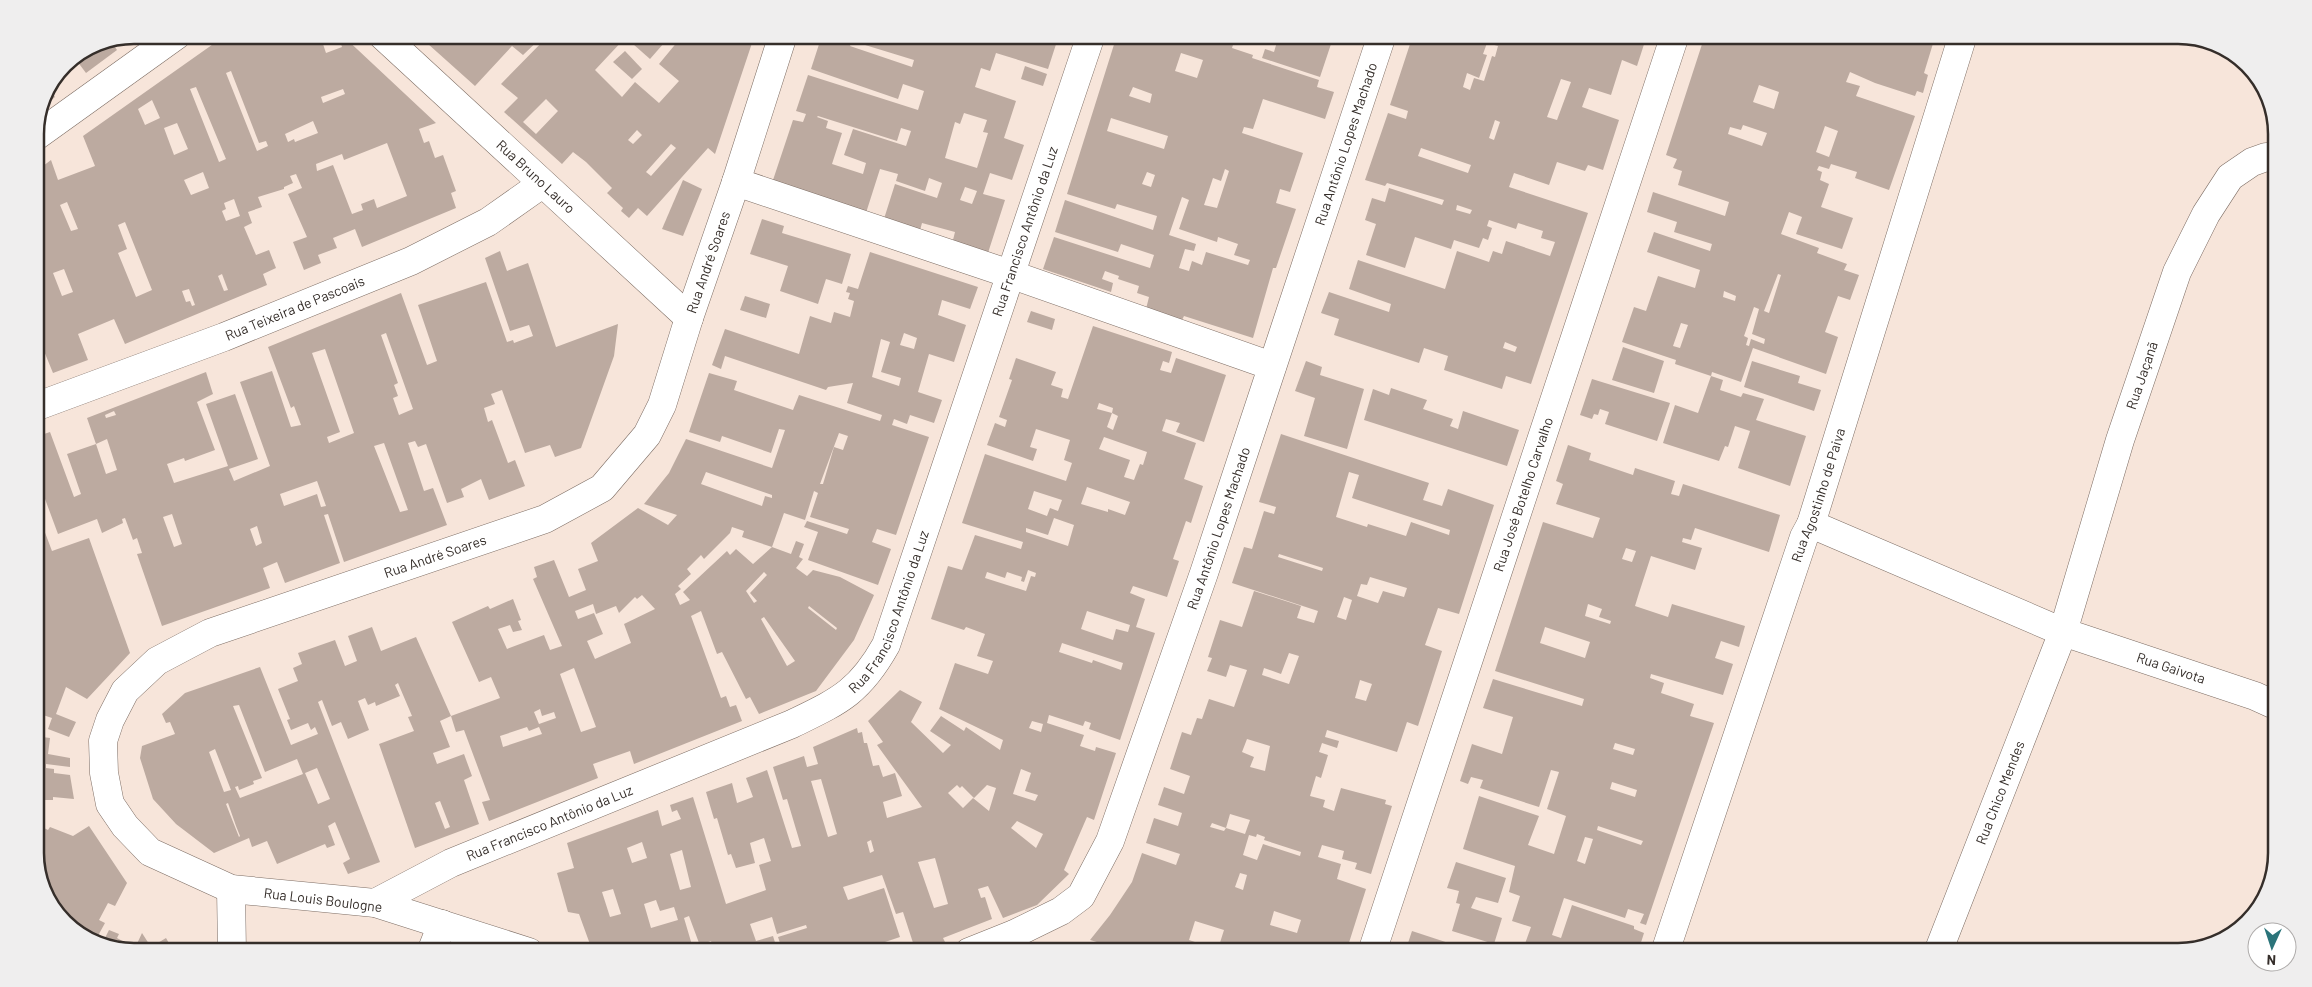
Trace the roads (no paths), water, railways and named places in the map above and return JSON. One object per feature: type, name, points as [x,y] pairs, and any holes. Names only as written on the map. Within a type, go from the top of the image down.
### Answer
[{"type":"street","points":[[44,131],[164,44]]},
{"type":"street","name":"Rua Bruno Lauro","points":[[392,44],[689,318]]},
{"type":"street","name":"Rua André Soares","points":[[231,889],[150,852],[125,826],[110,804],[104,773],[103,741],[110,720],[125,691],[157,661],[210,633],[545,519],[602,488],[646,435],[662,405],[780,44]]},
{"type":"street","name":"Rua Francisco Antônio da Luz","points":[[375,903],[451,863],[792,724],[842,700],[864,680],[886,645],[1088,44]]},
{"type":"street","name":"Rua Antônio Lopes Machado","points":[[992,943],[1061,911],[1081,896],[1110,841],[1178,646],[1379,44]]},
{"type":"street","name":"Rua José Botelho Carvalho","points":[[1375,943],[1672,44]]},
{"type":"street","name":"Rua Agostinho de Paiva","points":[[1668,943],[1811,524],[1960,44]]},
{"type":"street","name":"Rua Jaçanã","points":[[2063,632],[2120,440],[2177,272],[2206,214],[2230,176],[2252,162],[2268,157]]},
{"type":"street","points":[[736,182],[1010,274],[1272,366]]},
{"type":"street","name":"Rua Teixeira de Pascoais","points":[[44,404],[232,333],[411,262],[488,222],[542,184]]},
{"type":"street","name":"Rua Gaivota","points":[[1811,524],[2063,632],[2268,702]]},
{"type":"street","name":"Rua Chico Mendes","points":[[1942,943],[2063,632]]},
{"type":"street","points":[[231,889],[232,943]]},
{"type":"street","name":"Rua Louis Boulogne","points":[[231,889],[375,903],[501,943]]},
{"type":"street","points":[[435,943],[442,924]]}]
